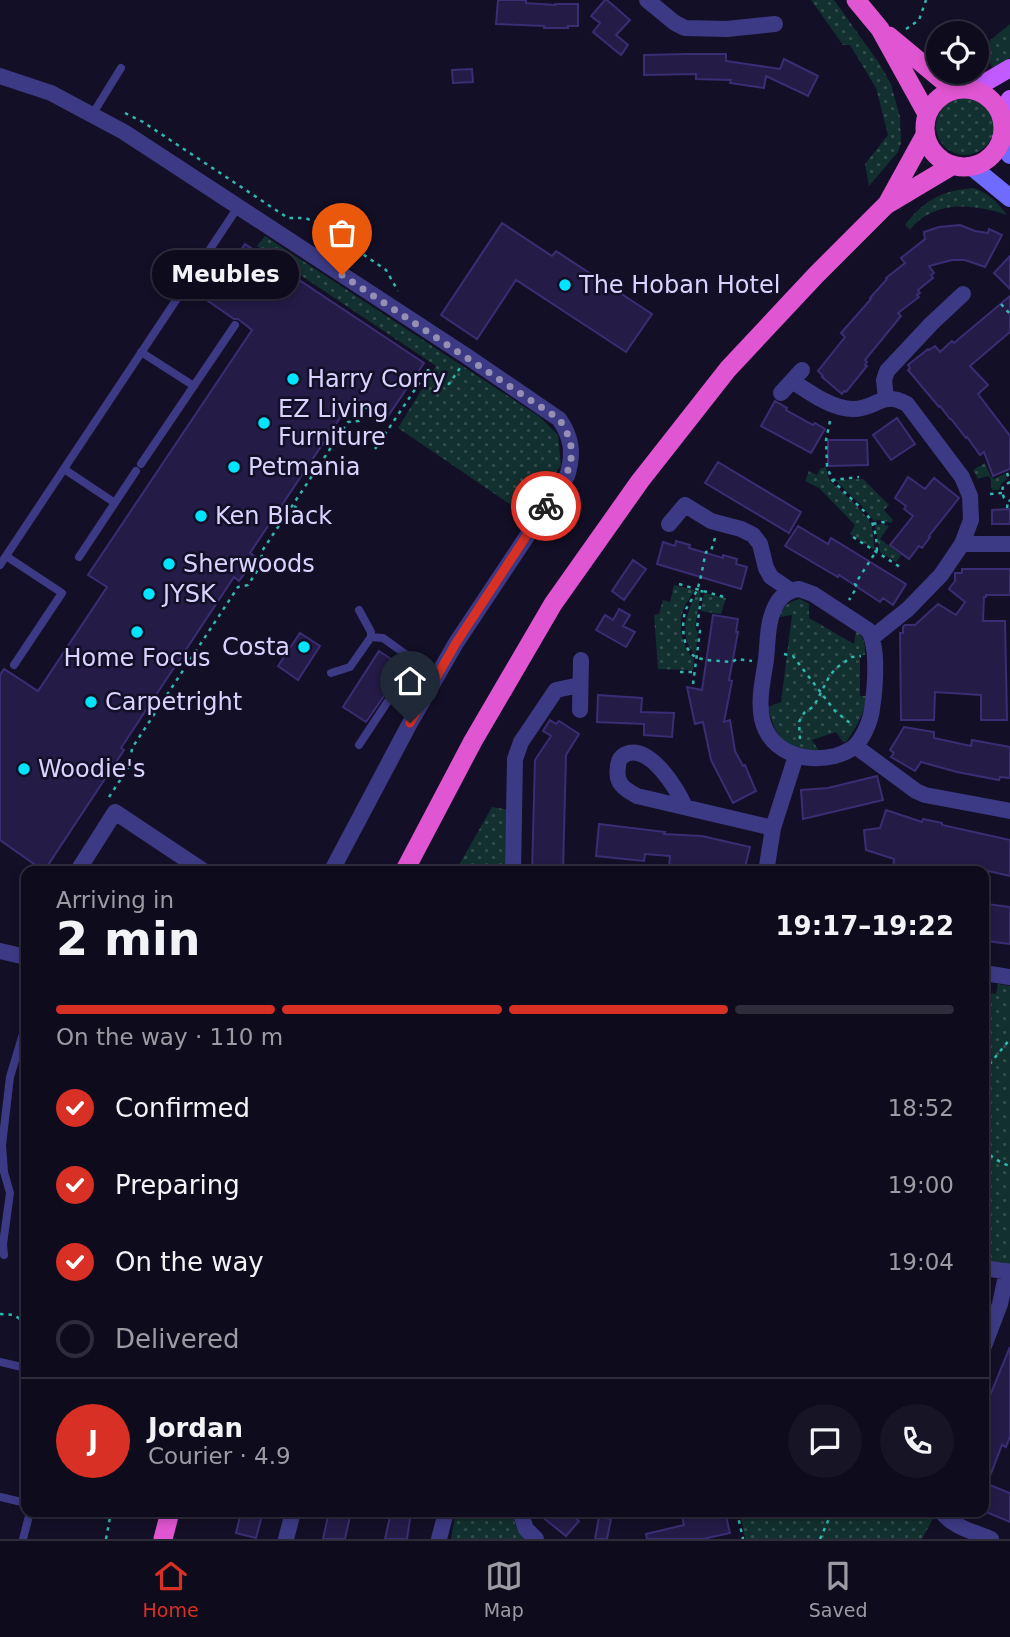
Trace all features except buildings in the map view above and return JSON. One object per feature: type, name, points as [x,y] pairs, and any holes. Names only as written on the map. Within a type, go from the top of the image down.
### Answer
[{"type":"highway","points":[[856,0],[886,34],[954,90]]},
{"type":"highway","points":[[886,34],[927,114]]},
{"type":"highway","points":[[886,205],[962,166],[981,163],[997,148],[1006,147],[1003,126],[1005,107],[974,89],[954,90],[943,94],[933,103],[925,124],[925,135],[935,154],[943,161],[962,166]]},
{"type":"highway","points":[[407,866],[473,741],[553,604],[640,481],[728,369],[886,205],[925,135]]},
{"type":"highway","points":[[163,1539],[169,1517]]},
{"type":"main road","points":[[974,89],[1010,68]]},
{"type":"main road","points":[[962,166],[1010,198]]},
{"type":"street","points":[[647,0],[685,28],[727,29],[775,24]]},
{"type":"street","points":[[0,76],[51,93],[124,132],[559,419],[568,432],[571,464],[567,476],[456,643],[334,866]]},
{"type":"street","points":[[886,398],[884,380],[887,371],[963,294]]},
{"type":"street","points":[[792,381],[832,404],[850,409],[866,408],[886,398],[907,404],[962,477],[970,496],[971,520],[962,544],[941,575],[908,609],[873,637]]},
{"type":"street","points":[[668,524],[685,505],[711,521],[753,535],[760,544],[771,577],[790,590]]},
{"type":"street","points":[[962,544],[1010,544]]},
{"type":"street","points":[[799,589],[813,594],[867,630],[873,637],[875,669],[869,724],[855,746],[842,754],[823,758],[796,756],[782,749],[774,741],[762,719],[761,704],[770,618],[778,600],[790,590],[799,589]]},
{"type":"street","points":[[580,710],[581,660]]},
{"type":"street","points":[[513,866],[515,759],[521,742],[556,690],[580,685]]},
{"type":"street","points":[[855,746],[925,795],[1010,811]]},
{"type":"street","points":[[767,866],[773,828],[796,756]]},
{"type":"street","points":[[684,805],[773,828]]},
{"type":"street","points":[[81,866],[115,812],[196,866]]},
{"type":"street","points":[[402,866],[416,847]]},
{"type":"street","points":[[0,951],[21,956]]},
{"type":"street","points":[[989,974],[1010,977]]},
{"type":"street","points":[[989,1269],[1009,1272],[1005,1305],[989,1336]]},
{"type":"street","points":[[286,1539],[292,1517]]},
{"type":"street","points":[[439,1539],[445,1517]]},
{"type":"street","points":[[522,1517],[526,1529],[536,1539]]},
{"type":"street","points":[[946,1517],[991,1539]]},
{"type":"lane","points":[[92,115],[121,68]]},
{"type":"lane","points":[[0,565],[238,206]]},
{"type":"lane","points":[[79,557],[235,325]]},
{"type":"lane","points":[[141,352],[194,386]]},
{"type":"lane","points":[[64,469],[115,503]]},
{"type":"lane","points":[[6,556],[62,593],[14,665]]},
{"type":"lane","points":[[331,673],[350,667],[371,638],[371,632],[359,610]]},
{"type":"lane","points":[[371,638],[383,638],[415,661],[396,690]]},
{"type":"lane","points":[[359,745],[388,701]]},
{"type":"lane","points":[[4,1255],[10,1193],[4,1172],[2,1145],[4,1101],[21,1046]]},
{"type":"lane","points":[[0,1362],[21,1367]]},
{"type":"lane","points":[[0,1497],[21,1502]]},
{"type":"lane","points":[[23,1539],[29,1517]]},
{"type":"path","points":[[886,34],[919,20],[926,0]]},
{"type":"path","points":[[1001,304],[1010,314]]},
{"type":"path","points":[[375,449],[428,370]]},
{"type":"path","points":[[107,799],[130,765],[132,748],[238,587],[248,585],[261,565],[262,551],[292,505],[348,422],[359,421],[368,406]]},
{"type":"path","points":[[830,422],[827,466],[832,480],[865,512],[873,524],[876,543],[876,552],[855,584],[857,587],[851,598]]},
{"type":"path","points":[[821,466],[827,466]]},
{"type":"path","points":[[1007,473],[1010,482],[1003,486],[1002,494],[1009,501],[1007,508]]},
{"type":"path","points":[[832,480],[859,477]]},
{"type":"path","points":[[990,494],[1002,494]]},
{"type":"path","points":[[292,505],[311,518]]},
{"type":"path","points":[[873,524],[889,524]]},
{"type":"path","points":[[852,537],[900,567]]},
{"type":"path","points":[[714,539],[711,551],[706,552],[697,589],[685,611],[683,628],[687,646],[696,658],[749,661]]},
{"type":"path","points":[[679,584],[724,597]]},
{"type":"path","points":[[693,684],[702,590]]},
{"type":"path","points":[[767,650],[793,656],[835,711],[864,731]]},
{"type":"path","points":[[796,756],[800,736],[799,722],[804,713],[814,706],[829,677],[836,668],[852,657],[874,655]]},
{"type":"path","points":[[680,672],[694,672]]},
{"type":"path","points":[[989,1065],[1010,1039]]},
{"type":"path","points":[[989,1153],[1010,1166]]},
{"type":"path","points":[[0,1314],[13,1315],[21,1319]]},
{"type":"path","points":[[106,1539],[110,1517]]},
{"type":"path","points":[[738,1517],[743,1539]]},
{"type":"path","points":[[820,1539],[830,1517]]},
{"type":"green space","points":[[811,0],[834,0],[891,84],[900,117],[901,143],[898,152],[869,186],[865,164],[888,135],[876,88],[850,45],[843,45]]},
{"type":"green space","points":[[1010,24],[1010,58],[993,68],[989,62],[989,41]]},
{"type":"green space","points":[[959,97],[971,97],[986,105],[994,120],[994,132],[986,147],[971,155],[959,155],[944,147],[936,132],[936,120],[944,105]]},
{"type":"green space","points":[[973,188],[992,198],[1007,215],[982,208],[956,207],[931,213],[910,230],[905,225],[919,209],[934,198]]},
{"type":"green space","points":[[265,236],[540,417],[558,435],[561,465],[533,507],[523,513],[398,428],[436,366],[257,246]]},
{"type":"green space","points":[[985,463],[993,479],[1005,474],[1007,479],[999,490],[992,490],[990,477],[978,479],[973,470]]},
{"type":"green space","points":[[826,467],[829,480],[869,520],[875,550],[850,534],[855,525],[819,488],[805,481],[809,471],[817,475],[820,469]]},
{"type":"green space","points":[[863,479],[889,505],[884,510],[893,520],[891,523],[874,521],[835,480]]},
{"type":"green space","points":[[875,525],[889,526],[880,539],[901,555],[896,562],[880,552]]},
{"type":"green space","points":[[674,585],[695,590],[683,610],[681,623],[684,643],[694,659],[693,670],[658,669],[654,615],[659,614],[663,600],[670,602]]},
{"type":"green space","points":[[698,591],[701,591],[695,627],[698,633],[695,655],[686,639],[685,631],[687,615]]},
{"type":"green space","points":[[704,593],[726,598],[721,614],[701,611]]},
{"type":"green space","points":[[800,599],[809,604],[809,618],[854,644],[856,631],[865,644],[865,655],[860,655],[860,696],[866,696],[857,726],[846,742],[843,742],[836,732],[812,740],[819,751],[810,752],[790,744],[780,736],[774,727],[768,707],[781,702],[792,615],[780,617],[781,613],[787,605]]},
{"type":"green space","points":[[492,807],[510,810],[506,866],[458,866]]},
{"type":"green space","points":[[998,984],[1010,986],[1010,1265],[989,1261],[989,993],[996,994]]},
{"type":"green space","points":[[455,1517],[513,1517],[524,1539],[451,1539]]},
{"type":"green space","points":[[741,1517],[934,1517],[922,1539],[745,1539]]},
{"type":"way so far","points":[[342,275],[559,419],[568,432],[571,464],[567,476],[546,506]]},
{"type":"place","name":"Meubles","points":[[342,275]]},
{"type":"place","name":"The Hoban Hotel","points":[[565,285]]},
{"type":"place","name":"Harry Corry","points":[[293,379]]},
{"type":"place","name":"EZ Living Furniture","points":[[264,423]]},
{"type":"place","name":"Petmania","points":[[234,467]]},
{"type":"place","name":"Ken Black","points":[[201,516]]},
{"type":"place","name":"Sherwoods","points":[[169,564]]},
{"type":"place","name":"JYSK","points":[[149,594]]},
{"type":"place","name":"Home Focus","points":[[137,632]]},
{"type":"place","name":"Costa","points":[[304,647]]},
{"type":"place","name":"Carpetright","points":[[91,702]]},
{"type":"place","name":"Woodie's","points":[[24,769]]},
{"type":"route","points":[[410,723],[456,643],[546,506]]}]
